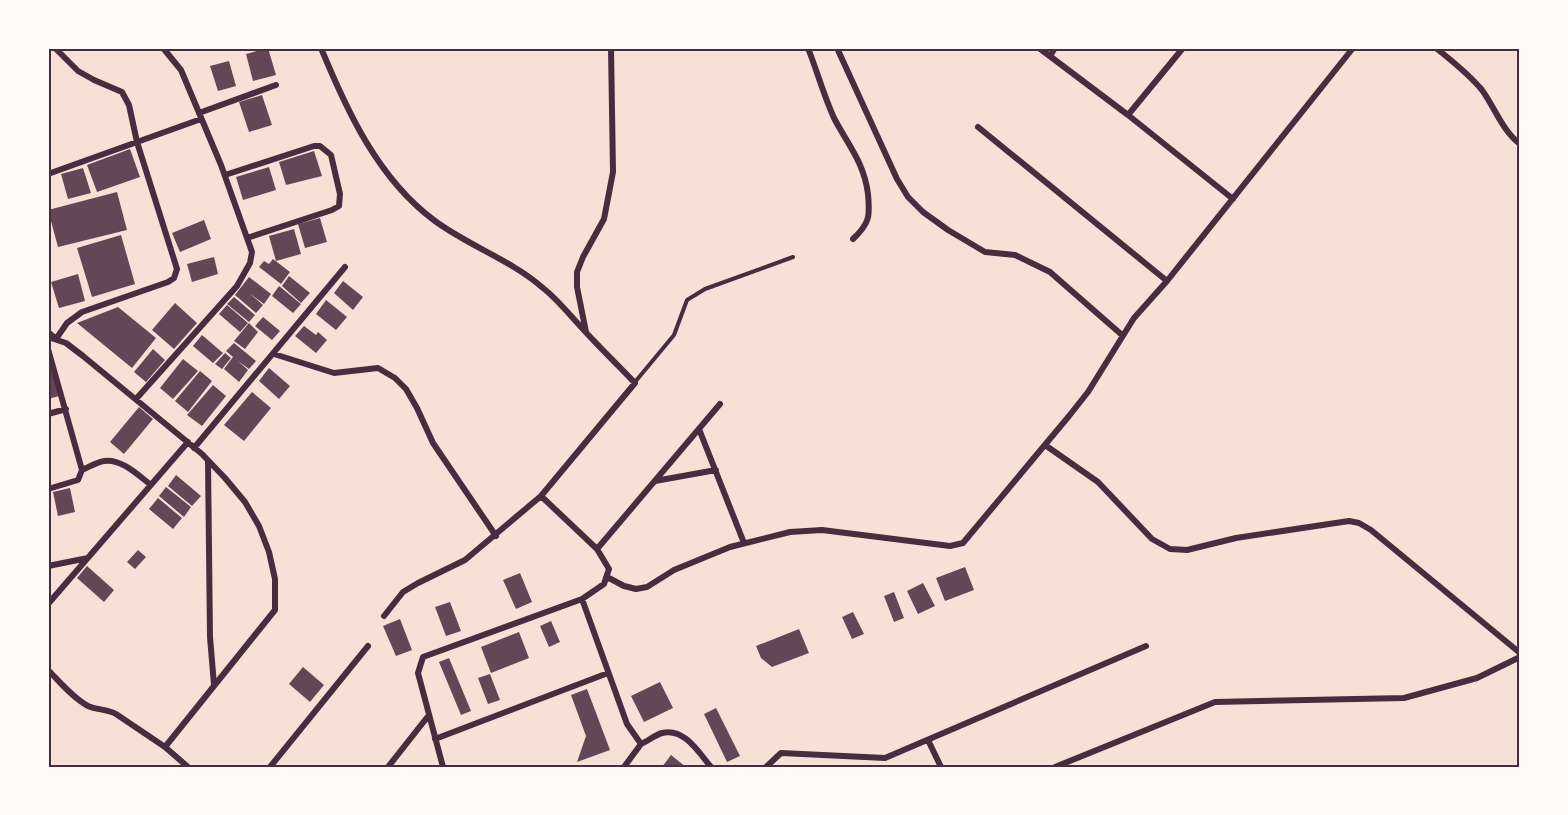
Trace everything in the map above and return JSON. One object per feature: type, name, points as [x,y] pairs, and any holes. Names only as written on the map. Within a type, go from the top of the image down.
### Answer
[{"type":"street","points":[[55,48],[78,71],[123,92],[129,105],[137,142],[177,269],[174,278],[168,282],[82,312],[67,323],[56,339]]},
{"type":"street","points":[[136,399],[244,275],[252,252],[225,175],[181,70],[163,48]]},
{"type":"street","points":[[321,48],[339,93],[360,134],[398,185],[418,207],[436,222],[543,287],[635,383],[541,496],[465,560],[404,592],[384,616]]},
{"type":"street","points":[[586,333],[577,287],[577,272],[604,219],[613,172],[611,48]]},
{"type":"street","points":[[808,48],[835,119],[858,158],[866,180],[868,221],[853,239]]},
{"type":"street","points":[[837,48],[897,179],[908,197],[923,212],[977,248],[986,252],[1015,255],[1050,272],[1122,335]]},
{"type":"street","points":[[1039,48],[1233,199]]},
{"type":"street","points":[[1050,56],[1055,48]]},
{"type":"street","points":[[1128,115],[1183,48]]},
{"type":"street","points":[[607,577],[624,586],[636,589],[647,587],[674,570],[744,543],[790,532],[822,531],[950,546],[963,543],[1088,392],[1134,318],[1167,281],[1353,48]]},
{"type":"street","points":[[1436,48],[1474,80],[1510,135],[1520,144]]},
{"type":"street","points":[[48,174],[137,142],[276,85]]},
{"type":"street","points":[[978,127],[1167,281]]},
{"type":"street","points":[[225,175],[314,146],[320,146],[330,155],[340,194],[339,206],[247,238]]},
{"type":"street","points":[[194,448],[345,267]]},
{"type":"street","points":[[48,332],[56,339]]},
{"type":"street","points":[[48,337],[66,343],[83,356],[208,461],[244,502],[259,525],[269,552],[275,579],[275,610],[165,747]]},
{"type":"street","points":[[48,349],[82,470],[78,480],[48,489]]},
{"type":"street","points":[[274,354],[334,374],[378,368],[395,378],[406,389],[433,443],[496,536]]},
{"type":"street","points":[[597,549],[720,404]]},
{"type":"street","points":[[48,414],[66,409]]},
{"type":"street","points":[[699,429],[744,543]]},
{"type":"street","points":[[48,604],[188,442]]},
{"type":"street","points":[[1045,445],[1098,482],[1152,539],[1170,549],[1187,550],[1236,538],[1350,521],[1359,523],[1421,571],[1520,655],[1477,678],[1404,698],[1215,702],[1055,767]]},
{"type":"street","points":[[82,470],[105,460],[127,467],[151,485]]},
{"type":"street","points":[[208,461],[210,637],[214,686]]},
{"type":"street","points":[[655,480],[716,471]]},
{"type":"street","points":[[443,767],[418,674],[423,657],[582,599],[604,584],[607,577],[609,569],[597,549],[541,496]]},
{"type":"street","points":[[48,566],[88,558]]},
{"type":"street","points":[[582,599],[627,724],[641,744]]},
{"type":"street","points":[[270,767],[368,646]]},
{"type":"street","points":[[766,767],[781,753],[885,758],[1146,646]]},
{"type":"street","points":[[48,670],[84,703],[90,707],[108,710],[165,747],[188,767]]},
{"type":"street","points":[[435,738],[608,673]]},
{"type":"street","points":[[388,767],[429,715]]},
{"type":"street","points":[[624,767],[641,744],[663,733],[676,732],[694,746],[711,767]]},
{"type":"street","points":[[928,740],[941,767]]},
{"type":"lane","points":[[635,383],[674,335],[687,300],[705,289],[793,257]]},
{"type":"building","points":[[268,48],[276,75],[253,81],[246,54]]},
{"type":"building","points":[[229,61],[236,86],[218,91],[210,66]]},
{"type":"building","points":[[262,95],[272,125],[249,132],[239,102]]},
{"type":"building","points":[[130,149],[140,177],[97,192],[87,165]]},
{"type":"building","points":[[314,151],[322,176],[286,185],[279,162]]},
{"type":"building","points":[[269,167],[276,190],[243,200],[236,177]]},
{"type":"building","points":[[83,168],[91,193],[68,199],[61,174]]},
{"type":"building","points":[[117,192],[127,230],[58,247],[48,210]]},
{"type":"building","points":[[320,218],[327,242],[305,248],[298,224]]},
{"type":"building","points":[[204,220],[211,239],[180,252],[172,233]]},
{"type":"building","points":[[294,229],[301,254],[276,261],[269,236]]},
{"type":"building","points":[[121,235],[135,284],[92,297],[77,248]]},
{"type":"building","points":[[214,257],[218,274],[192,282],[187,264]]},
{"type":"building","points":[[273,259],[290,272],[281,284],[259,267],[264,261],[269,264]]},
{"type":"building","points":[[78,274],[85,301],[59,308],[51,282]]},
{"type":"building","points":[[289,276],[310,293],[301,303],[282,286]]},
{"type":"building","points":[[249,277],[271,294],[264,304],[249,293],[263,305],[256,313],[235,295]]},
{"type":"building","points":[[343,281],[363,297],[353,310],[334,293]]},
{"type":"building","points":[[279,286],[301,304],[293,313],[272,296]]},
{"type":"building","points":[[234,297],[255,315],[249,322],[227,304]]},
{"type":"building","points":[[326,300],[347,317],[336,330],[316,314]]},
{"type":"building","points":[[175,303],[197,323],[174,349],[152,330]]},
{"type":"building","points":[[227,305],[248,323],[240,332],[219,314]]},
{"type":"building","points":[[118,307],[156,338],[132,368],[77,323]]},
{"type":"building","points":[[263,317],[280,331],[272,340],[255,326]]},
{"type":"building","points":[[249,323],[258,332],[245,349],[234,341]]},
{"type":"building","points":[[304,326],[316,335],[318,332],[327,340],[316,353],[295,336]]},
{"type":"building","points":[[202,335],[223,353],[213,363],[193,346]]},
{"type":"building","points":[[234,343],[256,361],[249,369],[238,361],[248,370],[239,382],[224,369],[233,357],[226,351]]},
{"type":"building","points":[[153,349],[165,360],[146,382],[134,372]]},
{"type":"building","points":[[225,353],[231,358],[222,369],[215,364]]},
{"type":"building","points":[[183,359],[198,371],[173,399],[160,388]]},
{"type":"building","points":[[269,368],[290,386],[279,399],[259,381]]},
{"type":"building","points":[[200,371],[212,381],[188,412],[175,401]]},
{"type":"building","points":[[52,372],[59,396],[48,399],[48,373]]},
{"type":"building","points":[[213,385],[226,396],[202,426],[187,415]]},
{"type":"building","points":[[252,392],[271,408],[244,441],[224,425]]},
{"type":"building","points":[[139,407],[153,419],[124,454],[110,442]]},
{"type":"building","points":[[176,475],[201,496],[192,506],[168,486]]},
{"type":"building","points":[[166,487],[191,507],[184,517],[159,496]]},
{"type":"building","points":[[70,488],[75,512],[58,516],[53,492]]},
{"type":"building","points":[[158,498],[182,518],[173,529],[149,509]]},
{"type":"building","points":[[138,550],[146,557],[135,569],[127,562]]},
{"type":"building","points":[[87,566],[114,590],[104,602],[77,578]]},
{"type":"building","points":[[965,567],[974,590],[945,601],[936,578]]},
{"type":"building","points":[[520,573],[532,602],[516,609],[503,580]]},
{"type":"building","points":[[923,583],[935,606],[918,614],[907,591]]},
{"type":"building","points":[[894,592],[904,618],[894,622],[884,596]]},
{"type":"building","points":[[450,602],[461,631],[446,636],[435,607]]},
{"type":"building","points":[[853,612],[864,634],[852,639],[842,617]]},
{"type":"building","points":[[400,619],[412,650],[396,656],[383,626]]},
{"type":"building","points":[[551,621],[560,642],[549,647],[540,626]]},
{"type":"building","points":[[799,629],[809,653],[772,667],[761,658],[756,646]]},
{"type":"building","points":[[519,632],[529,658],[491,673],[481,647]]},
{"type":"building","points":[[449,658],[471,711],[461,715],[439,662]]},
{"type":"building","points":[[303,667],[324,685],[310,702],[289,684]]},
{"type":"building","points":[[490,674],[500,700],[488,704],[478,678]]},
{"type":"building","points":[[660,682],[673,708],[644,722],[631,696]]},
{"type":"building","points":[[587,689],[610,750],[577,762],[586,736],[571,695]]},
{"type":"building","points":[[716,708],[740,756],[727,762],[704,714]]},
{"type":"building","points":[[671,755],[686,767],[662,767]]}]
